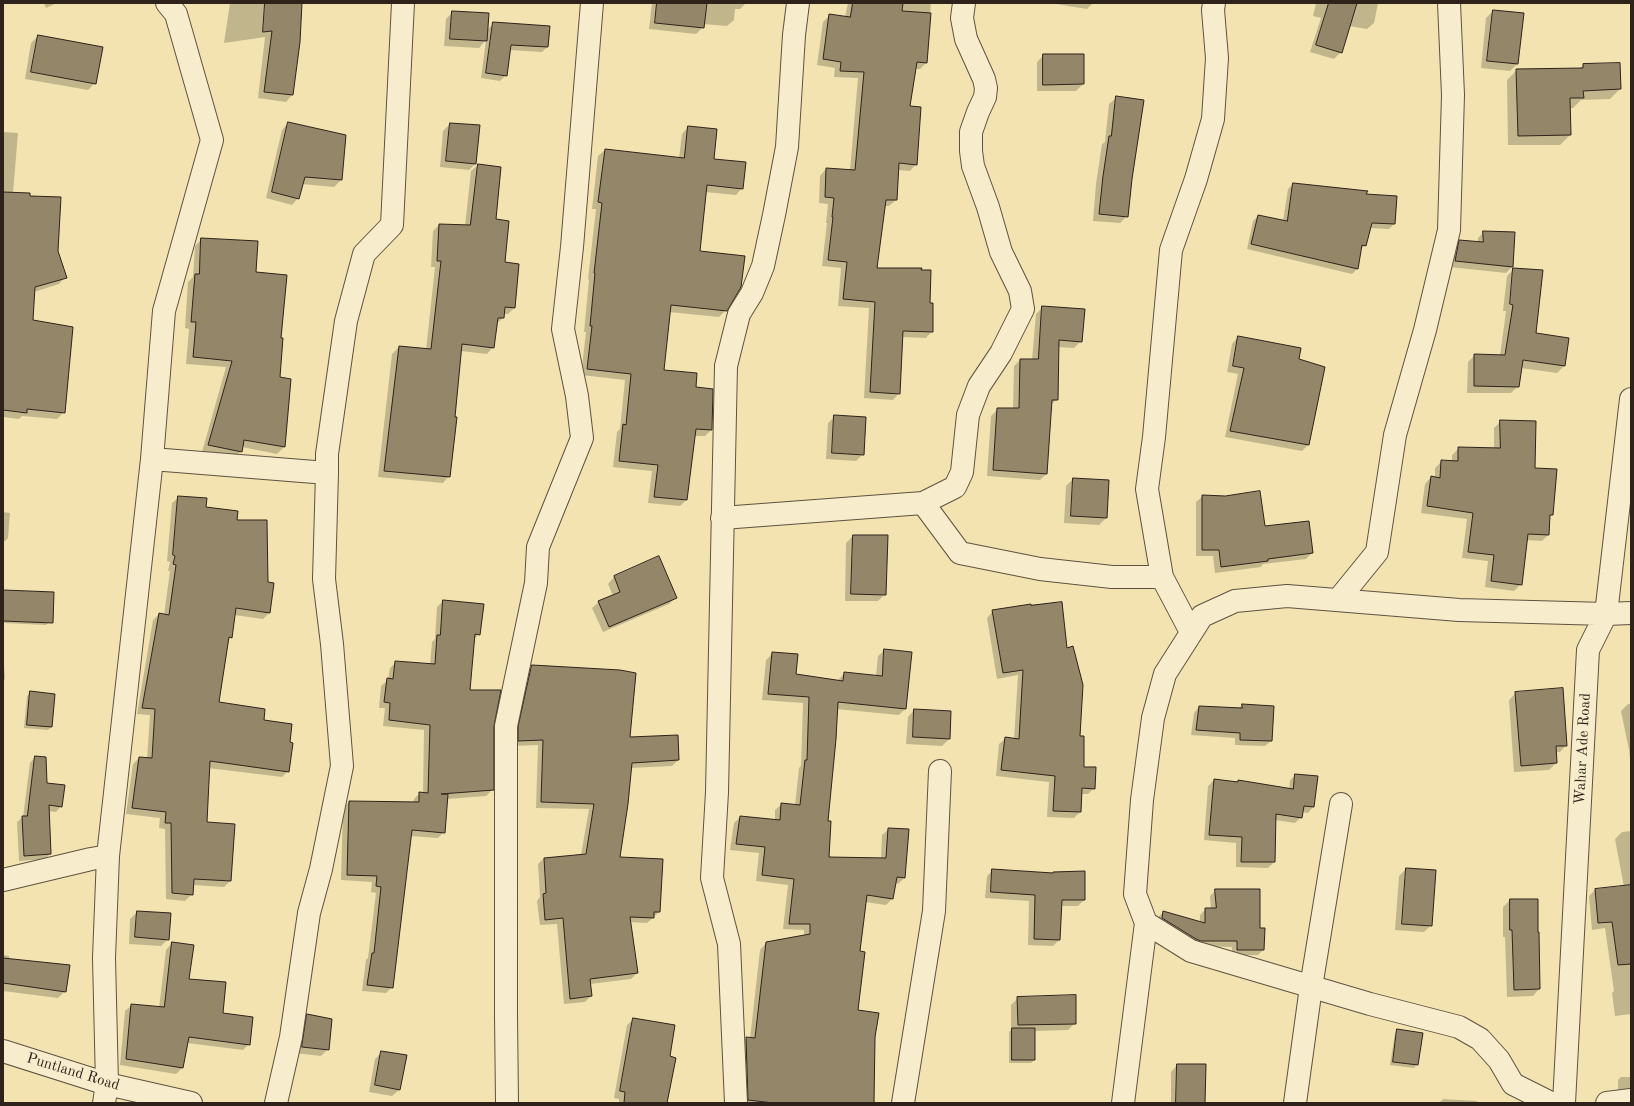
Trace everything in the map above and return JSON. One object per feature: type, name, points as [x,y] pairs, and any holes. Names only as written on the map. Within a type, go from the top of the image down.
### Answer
[{"type":"street","points":[[106,1093],[104,958],[108,856],[152,459],[164,311],[212,140],[176,14],[167,3]]},
{"type":"street","points":[[276,1103],[291,1037],[309,913],[322,869],[342,766],[332,644],[324,579],[327,454],[346,321],[364,254],[392,225],[403,3]]},
{"type":"street","points":[[507,1103],[506,726],[536,583],[538,547],[582,438],[577,396],[563,329],[572,247],[592,3]]},
{"type":"street","points":[[736,1103],[729,944],[712,878],[717,792],[726,366],[739,314],[752,293],[763,266],[774,215],[787,148],[794,35],[798,3]]},
{"type":"street","points":[[722,518],[923,503],[955,487],[962,472],[968,415],[979,386],[1001,353],[1023,308],[1020,291],[1000,252],[988,207],[973,166],[971,132],[985,97],[986,88],[984,79],[966,39],[962,18],[964,3]]},
{"type":"street","points":[[1191,632],[1162,577],[1147,489],[1154,437],[1171,250],[1196,180],[1213,119],[1217,58],[1213,10],[1214,3]]},
{"type":"street","points":[[1338,600],[1377,552],[1395,435],[1425,330],[1449,230],[1453,95],[1449,3]]},
{"type":"street","name":"Wahar Ade Road","points":[[1564,1103],[1588,650],[1606,614],[1631,399]]},
{"type":"street","points":[[152,459],[327,473]]},
{"type":"street","points":[[923,503],[960,553],[1040,569],[1112,577],[1162,577]]},
{"type":"street","points":[[1123,1103],[1146,923],[1135,894],[1142,800],[1153,718],[1165,674],[1202,616],[1235,601],[1287,596],[1459,610],[1606,614],[1631,612]]},
{"type":"street","points":[[903,1103],[934,911],[940,771]]},
{"type":"street","points":[[1295,1103],[1311,987],[1341,804]]},
{"type":"street","points":[[3,880],[108,856]]},
{"type":"street","points":[[1146,923],[1192,951],[1404,1014],[1459,1027],[1480,1039],[1499,1060],[1513,1084],[1551,1103]]},
{"type":"street","name":"Puntland Road","points":[[3,1051],[106,1093],[191,1103]]},
{"type":"street","points":[[1607,1103],[1631,1100]]},
{"type":"building","points":[[265,3],[302,3],[300,42],[293,95],[264,92],[272,31],[263,32]]},
{"type":"building","points":[[657,3],[707,3],[704,28],[655,23]]},
{"type":"building","points":[[853,3],[903,3],[902,11],[931,13],[927,63],[917,62],[910,106],[921,107],[917,165],[899,163],[897,200],[886,200],[877,268],[922,268],[921,270],[931,270],[930,303],[933,303],[933,332],[903,331],[900,394],[870,392],[875,302],[843,299],[847,262],[828,260],[834,198],[825,197],[826,168],[855,170],[864,72],[840,71],[841,62],[823,59],[829,14],[850,17]]},
{"type":"building","points":[[1329,3],[1357,3],[1342,53],[1316,45]]},
{"type":"building","points":[[1493,10],[1524,13],[1518,64],[1487,61]]},
{"type":"building","points":[[452,11],[489,13],[487,41],[450,39]]},
{"type":"building","points":[[493,22],[550,26],[548,47],[511,45],[507,76],[486,73]]},
{"type":"building","points":[[38,35],[103,47],[96,84],[31,72]]},
{"type":"building","points":[[1043,54],[1084,54],[1084,84],[1043,85]]},
{"type":"building","points":[[1620,63],[1621,89],[1583,91],[1584,98],[1570,98],[1571,135],[1518,136],[1516,69],[1583,68],[1583,64]]},
{"type":"building","points":[[1116,96],[1144,100],[1128,217],[1099,214],[1103,176],[1109,136],[1111,136]]},
{"type":"building","points":[[288,122],[346,135],[342,180],[305,177],[299,199],[272,192]]},
{"type":"building","points":[[450,123],[480,125],[476,164],[446,161]]},
{"type":"building","points":[[688,126],[717,129],[714,159],[746,162],[743,189],[707,185],[700,251],[745,256],[741,287],[727,311],[671,305],[664,370],[697,373],[696,387],[713,389],[712,430],[696,429],[687,500],[654,497],[658,465],[619,461],[623,424],[626,425],[631,374],[587,369],[592,326],[590,326],[594,273],[602,203],[598,202],[605,149],[684,158]]},
{"type":"building","points":[[478,164],[501,167],[496,219],[509,221],[505,262],[519,264],[515,308],[505,307],[504,318],[498,318],[494,348],[462,344],[455,417],[457,417],[450,477],[384,471],[399,346],[431,349],[441,261],[437,261],[439,224],[470,225]]},
{"type":"building","points":[[1293,183],[1368,191],[1366,194],[1397,196],[1395,224],[1372,223],[1366,246],[1362,245],[1358,269],[1251,244],[1258,215],[1287,221]]},
{"type":"building","points":[[3,192],[30,193],[30,196],[61,197],[58,251],[67,278],[35,287],[33,320],[73,327],[65,413],[27,409],[27,413],[3,410]]},
{"type":"building","points":[[1483,231],[1515,232],[1513,267],[1455,261],[1459,240],[1483,242]]},
{"type":"building","points":[[201,238],[258,241],[256,272],[287,275],[281,338],[283,338],[280,377],[291,379],[285,447],[244,440],[242,452],[208,445],[232,361],[193,357],[196,322],[191,322],[195,274],[199,274]]},
{"type":"building","points":[[1513,268],[1543,270],[1536,333],[1569,338],[1565,366],[1523,360],[1519,387],[1474,386],[1474,354],[1505,355],[1513,305],[1510,304]]},
{"type":"building","points":[[1042,306],[1085,309],[1082,342],[1059,340],[1058,400],[1052,400],[1047,474],[993,470],[997,408],[1019,408],[1020,359],[1038,359]]},
{"type":"building","points":[[1238,336],[1301,348],[1299,359],[1325,367],[1309,445],[1230,431],[1244,368],[1233,366]]},
{"type":"building","points":[[834,415],[866,417],[864,455],[832,453]]},
{"type":"building","points":[[1500,420],[1536,421],[1535,468],[1557,469],[1553,515],[1550,515],[1549,535],[1528,534],[1522,585],[1491,581],[1494,555],[1468,552],[1473,513],[1427,506],[1431,476],[1440,478],[1441,460],[1458,461],[1458,447],[1500,448]]},
{"type":"building","points":[[1073,478],[1109,480],[1107,518],[1071,516]]},
{"type":"building","points":[[1260,491],[1265,526],[1309,521],[1313,553],[1221,567],[1219,550],[1202,550],[1202,495],[1225,496]]},
{"type":"building","points":[[178,496],[207,498],[206,507],[238,511],[237,520],[267,520],[268,582],[274,583],[270,613],[236,608],[232,638],[229,637],[219,702],[265,709],[264,720],[292,724],[290,742],[293,743],[289,772],[210,761],[207,822],[235,824],[231,881],[194,879],[193,895],[172,893],[171,823],[165,823],[166,812],[132,808],[139,757],[152,758],[155,709],[142,708],[159,613],[169,615],[176,565],[173,564],[175,556],[173,555]]},
{"type":"building","points":[[853,535],[888,535],[886,595],[851,594]]},
{"type":"building","points":[[659,556],[677,598],[609,627],[598,601],[620,592],[614,576]]},
{"type":"building","points":[[3,590],[54,592],[53,623],[3,621]]},
{"type":"building","points":[[443,600],[484,604],[480,635],[475,634],[470,690],[501,690],[494,726],[494,790],[441,794],[448,794],[445,833],[412,830],[393,988],[367,985],[372,953],[374,953],[381,887],[376,886],[377,876],[347,875],[349,801],[419,802],[419,792],[428,793],[430,725],[389,720],[390,703],[384,702],[387,678],[393,679],[395,661],[435,664],[437,635],[440,635]]},
{"type":"building","points":[[1062,602],[1067,648],[1073,646],[1083,685],[1080,736],[1084,736],[1084,767],[1096,767],[1095,789],[1082,788],[1081,812],[1053,811],[1055,776],[1001,770],[1005,737],[1019,739],[1023,670],[1003,673],[992,610],[1031,604]]},
{"type":"building","points":[[884,649],[912,652],[906,709],[838,702],[828,821],[831,821],[829,857],[886,858],[888,828],[909,829],[905,878],[897,877],[893,899],[867,895],[860,951],[865,952],[858,1010],[879,1013],[875,1037],[874,1103],[773,1103],[748,1100],[746,1037],[755,1038],[766,942],[810,934],[810,924],[789,924],[794,879],[762,875],[765,847],[736,844],[740,816],[780,820],[781,803],[800,805],[805,760],[807,760],[809,697],[768,694],[772,652],[798,654],[796,674],[843,681],[844,672],[882,676]]},
{"type":"building","points":[[532,665],[620,670],[636,673],[630,737],[678,735],[679,760],[632,763],[628,804],[620,857],[663,859],[660,912],[654,912],[654,918],[630,917],[638,973],[590,979],[592,996],[570,999],[563,918],[545,920],[543,894],[546,893],[544,858],[586,854],[594,804],[541,802],[543,740],[518,741],[518,727]]},
{"type":"building","points":[[1563,688],[1567,746],[1556,746],[1557,763],[1521,766],[1515,692]]},
{"type":"building","points":[[30,691],[55,694],[52,727],[27,725]]},
{"type":"building","points":[[1242,704],[1274,706],[1272,741],[1240,740],[1240,733],[1196,730],[1199,706],[1242,708]]},
{"type":"building","points":[[914,709],[951,711],[950,739],[913,737]]},
{"type":"building","points":[[35,756],[46,757],[47,783],[65,785],[62,807],[49,805],[51,854],[24,856],[22,816],[27,816]]},
{"type":"building","points":[[1295,774],[1318,776],[1314,807],[1304,806],[1302,818],[1276,814],[1275,862],[1241,862],[1242,837],[1209,835],[1214,779],[1238,782],[1238,780],[1293,789]]},
{"type":"building","points":[[1406,868],[1436,870],[1432,926],[1402,924]]},
{"type":"building","points":[[992,869],[1053,873],[1085,871],[1085,900],[1062,900],[1060,940],[1034,939],[1035,895],[991,892]]},
{"type":"building","points":[[1631,885],[1631,964],[1618,965],[1612,922],[1598,923],[1595,889]]},
{"type":"building","points":[[1215,889],[1260,889],[1260,928],[1265,928],[1264,950],[1237,950],[1237,941],[1201,941],[1162,918],[1163,911],[1205,923],[1205,908],[1216,908]]},
{"type":"building","points":[[1510,899],[1538,899],[1540,989],[1514,990],[1512,930],[1510,930]]},
{"type":"building","points":[[137,911],[171,913],[169,940],[135,937]]},
{"type":"building","points":[[172,942],[194,945],[189,979],[226,982],[223,1013],[253,1017],[250,1045],[189,1037],[183,1068],[126,1059],[131,1004],[164,1007]]},
{"type":"building","points":[[3,958],[70,965],[66,992],[3,983]]},
{"type":"building","points":[[1076,995],[1076,1024],[1018,1025],[1017,997]]},
{"type":"building","points":[[307,1014],[332,1019],[329,1050],[302,1047]]},
{"type":"building","points":[[633,1018],[675,1025],[670,1056],[676,1058],[667,1103],[624,1103],[625,1092],[620,1091]]},
{"type":"building","points":[[1012,1028],[1035,1028],[1035,1060],[1012,1060]]},
{"type":"building","points":[[1397,1029],[1423,1033],[1418,1065],[1393,1062]]},
{"type":"building","points":[[381,1051],[407,1055],[400,1090],[375,1085]]},
{"type":"building","points":[[1177,1064],[1206,1064],[1205,1103],[1176,1103]]}]
